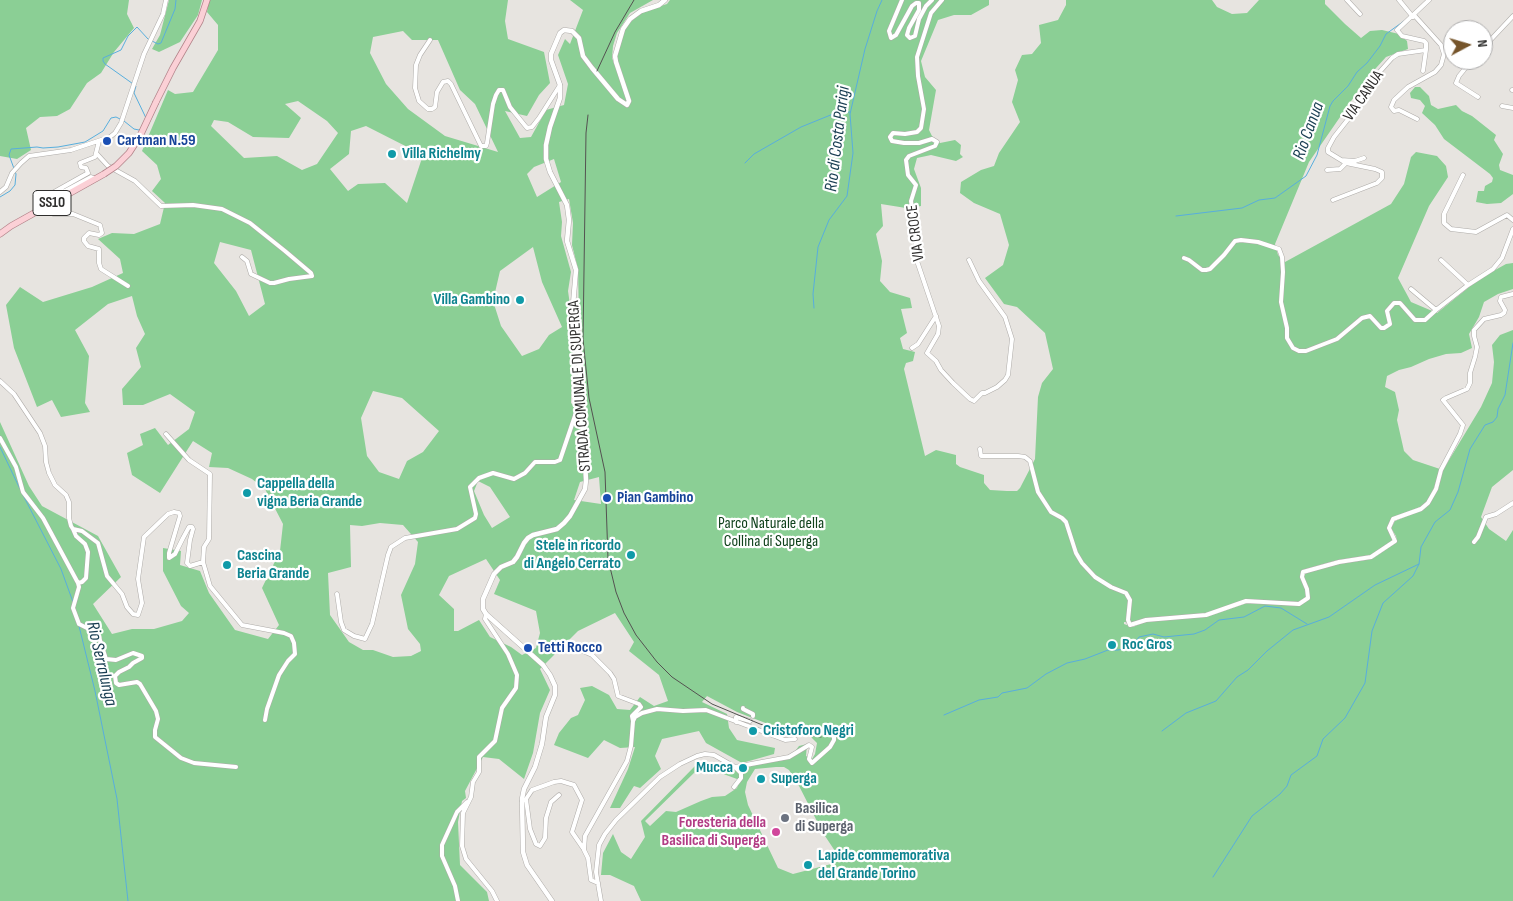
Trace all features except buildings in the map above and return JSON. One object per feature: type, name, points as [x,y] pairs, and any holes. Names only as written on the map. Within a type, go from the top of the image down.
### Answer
[{"type":"main road","name":"SS10","points":[[0,234],[96,179],[116,166],[130,153],[172,68],[200,21],[207,0]]},
{"type":"street","points":[[0,192],[6,187],[12,173],[29,156],[72,150],[99,141],[115,133],[121,123],[148,44],[163,14],[166,0]]},
{"type":"street","name":"STRADA COMUNALE DI SUPERGA","points":[[486,614],[483,610],[483,599],[494,574],[517,557],[528,538],[557,529],[564,524],[585,489],[578,344],[573,305],[576,270],[568,246],[568,209],[550,172],[546,159],[548,137],[560,98],[560,85],[551,60],[551,54],[560,33],[564,30],[572,32],[579,38],[583,56],[592,68],[618,99],[627,105],[630,101],[615,56],[623,29],[630,19],[641,11],[658,5],[665,0]]},
{"type":"street","points":[[902,0],[889,32],[891,38],[896,35],[912,6],[919,3],[919,10],[908,28],[907,35],[910,38],[914,36],[919,19],[926,6],[932,0]]},
{"type":"street","name":"VIA CROCE","points":[[942,0],[930,13],[917,57],[918,76],[924,109],[921,128],[917,132],[893,133],[890,137],[892,141],[904,143],[919,143],[932,139],[937,142],[935,146],[909,156],[906,160],[908,175],[916,186],[911,201],[917,261],[939,326],[938,334],[928,349],[927,355],[936,361],[941,370],[971,400],[976,400],[982,393],[985,394],[1002,384],[1008,375],[1012,339],[1004,317],[979,281],[969,260]]},
{"type":"street","points":[[1347,0],[1360,14]]},
{"type":"street","points":[[1399,0],[1441,45],[1444,54],[1441,65],[1435,72],[1408,87],[1394,100],[1391,107],[1394,111],[1399,110],[1417,120]]},
{"type":"street","points":[[1423,71],[1426,44],[1424,41],[1402,36],[1398,32],[1398,28],[1429,0]]},
{"type":"street","points":[[1493,37],[1513,16]]},
{"type":"street","points":[[430,40],[423,49],[416,66],[415,88],[419,101],[428,109],[435,107],[437,92],[444,82],[448,81],[481,146],[486,146],[493,104],[500,90],[503,90],[510,107],[527,128],[532,127],[560,85]]},
{"type":"street","name":"VIA CANUA","points":[[1344,162],[1328,152],[1328,148],[1334,137],[1353,113],[1367,86],[1395,55],[1426,50]]},
{"type":"street","points":[[1464,70],[1456,83],[1478,97]]},
{"type":"street","points":[[1502,106],[1513,108]]},
{"type":"street","points":[[99,141],[95,157],[80,163],[81,167],[87,169],[86,174],[47,196],[42,201],[47,210],[53,214],[73,214],[100,225],[102,234],[89,233],[84,238],[84,241],[88,246],[100,248],[99,263],[101,269],[128,286]]},
{"type":"street","points":[[97,154],[108,166],[135,181],[161,206],[196,205],[222,209],[250,223],[286,251],[312,276],[270,283],[252,274],[247,261],[242,257]]},
{"type":"street","points":[[1344,162],[1364,158]]},
{"type":"street","points":[[1327,170],[1340,169],[1344,162]]},
{"type":"street","points":[[1333,200],[1377,183],[1382,178],[1382,172],[1375,169],[1344,162]]},
{"type":"street","points":[[1464,175],[1444,214],[1444,223],[1451,229],[1476,232],[1507,215],[1513,220]]},
{"type":"street","points":[[47,196],[65,191],[91,177],[96,179]]},
{"type":"street","points":[[1184,258],[1202,270],[1206,270],[1210,269],[1224,255],[1234,242],[1241,240],[1258,242],[1279,249],[1282,257],[1283,272],[1281,302],[1287,328],[1287,338],[1293,348],[1299,351],[1306,351],[1340,338],[1362,318],[1370,316],[1381,328],[1384,328],[1390,324],[1388,311],[1394,303],[1400,302],[1415,320],[1425,320],[1468,285],[1493,269],[1502,258],[1513,229]]},
{"type":"street","points":[[1441,260],[1468,285]]},
{"type":"street","points":[[1411,288],[1436,310]]},
{"type":"street","points":[[980,449],[981,456],[1018,456],[1025,457],[1030,461],[1038,492],[1051,512],[1066,522],[1076,553],[1082,563],[1095,577],[1111,587],[1126,593],[1130,600],[1128,620],[1130,625],[1146,620],[1206,616],[1246,602],[1299,604],[1308,598],[1307,589],[1302,577],[1303,572],[1339,562],[1371,557],[1395,541],[1389,528],[1393,519],[1421,508],[1428,503],[1436,489],[1441,470],[1463,425],[1444,400],[1467,389],[1470,383],[1470,373],[1477,347],[1474,330],[1484,318],[1504,313],[1505,310],[1500,301],[1501,297],[1513,294]]},
{"type":"street","points":[[912,348],[918,344],[936,316]]},
{"type":"street","points":[[0,380],[14,394],[40,432],[45,446],[49,473],[55,485],[66,495],[70,502],[69,518],[71,526],[76,536],[85,544],[88,552],[86,578],[78,583]]},
{"type":"street","points":[[337,594],[344,630],[354,636],[365,639],[372,624],[391,547],[405,538],[457,530],[475,518],[476,514],[470,487],[479,478],[492,473],[510,479],[517,478],[536,462],[555,462],[560,460],[581,399]]},
{"type":"street","points":[[166,434],[189,460],[210,474],[209,539],[204,547],[203,562],[210,586],[242,625],[284,632],[290,636],[294,643],[295,654],[279,675],[264,720]]},
{"type":"street","points":[[0,438],[16,467],[23,492],[43,518],[78,583],[79,587],[73,612],[79,624],[89,629],[99,638],[106,659],[116,660],[133,653],[142,656],[142,658],[119,672],[114,680],[117,685],[132,682],[140,684],[156,711],[158,719],[155,737],[168,749],[189,762],[236,766]]},
{"type":"street","points":[[1474,542],[1486,517],[1496,514],[1513,502]]},
{"type":"street","points":[[73,529],[98,542],[107,576],[122,594],[127,607],[136,616],[140,612],[142,603],[138,579],[144,537],[168,514],[176,512],[180,516],[169,558],[173,556],[189,527],[192,526],[187,563],[190,566],[203,562]]},
{"type":"street","points":[[486,614],[485,620],[511,661],[517,675],[516,688],[502,708],[495,741],[479,757],[479,772],[473,782],[471,797],[463,813],[462,846],[466,859],[492,891],[497,901]]},
{"type":"street","points":[[486,614],[542,665],[550,675],[555,686],[555,695],[544,725],[542,744],[531,776],[524,789],[523,852],[527,865],[552,901]]},
{"type":"street","points":[[576,648],[592,655],[610,673],[614,679],[618,696],[639,704],[641,707],[632,716],[631,746],[627,761],[585,836],[584,850]]},
{"type":"street","points":[[743,708],[753,714],[753,716]]},
{"type":"street","points":[[633,721],[635,717],[642,713],[657,709],[706,710],[785,740],[795,739]]},
{"type":"street","points":[[736,722],[736,718],[750,721]]},
{"type":"street","points":[[735,767],[789,757],[809,745],[812,747],[809,759],[812,763],[832,744],[834,736],[831,734]]},
{"type":"street","points":[[601,901],[596,862],[605,834],[616,820],[660,777],[680,764],[705,754],[714,755],[735,767],[740,773],[741,778],[734,787]]},
{"type":"street","points":[[524,800],[532,790],[554,782],[561,781],[574,785],[582,800],[572,832],[588,858],[591,880],[598,883]]},
{"type":"street","points":[[524,800],[530,828],[536,844],[540,846],[545,838],[546,818],[551,802],[559,795]]},
{"type":"street","points":[[458,901],[455,886],[442,856],[442,845],[457,812],[471,797]]},
{"type":"green space","points":[[0,0],[129,0],[127,14],[134,28],[114,52],[101,73],[87,83],[70,109],[57,116],[40,117],[26,128],[31,150],[17,159],[0,156]]},
{"type":"green space","points":[[169,0],[202,0],[198,15],[180,42],[159,52],[152,49],[160,35]]},
{"type":"green space","name":"Parco Naturale della Collina di Superga","points":[[209,0],[508,0],[505,21],[508,39],[544,52],[550,83],[539,95],[527,116],[505,111],[520,138],[531,137],[546,110],[564,105],[568,84],[558,55],[565,39],[570,44],[583,10],[570,0],[653,0],[630,13],[617,33],[613,46],[612,58],[614,63],[627,25],[642,12],[667,4],[670,0],[989,0],[989,5],[971,15],[954,15],[938,20],[921,61],[925,77],[936,90],[929,130],[932,136],[940,143],[955,140],[961,145],[960,154],[963,157],[956,161],[931,155],[917,158],[914,169],[921,188],[921,206],[906,208],[881,204],[883,226],[876,234],[882,261],[880,281],[890,292],[910,298],[912,308],[901,309],[907,333],[900,338],[903,349],[915,352],[913,361],[906,363],[904,369],[925,456],[936,450],[956,455],[956,464],[984,475],[984,483],[990,490],[1007,491],[1017,491],[1020,488],[1035,459],[1038,397],[1042,383],[1053,369],[1045,333],[1017,307],[1004,304],[985,278],[1003,265],[1009,245],[1000,214],[974,203],[960,193],[961,182],[981,170],[994,166],[999,153],[1020,122],[1012,102],[1018,80],[1015,70],[1022,55],[1032,54],[1041,43],[1039,25],[1058,20],[1066,5],[1066,0],[1212,0],[1217,7],[1232,14],[1247,13],[1259,0],[1325,0],[1325,4],[1361,38],[1370,31],[1382,30],[1399,34],[1407,41],[1408,49],[1386,57],[1367,78],[1309,162],[1275,244],[1278,255],[1285,262],[1391,204],[1404,184],[1411,157],[1416,152],[1437,156],[1446,166],[1448,177],[1429,206],[1398,278],[1411,302],[1437,313],[1479,279],[1506,264],[1513,263],[1513,289],[1498,294],[1484,302],[1479,317],[1469,334],[1472,348],[1461,353],[1446,354],[1429,359],[1387,376],[1385,387],[1395,392],[1399,410],[1397,420],[1404,451],[1413,460],[1440,469],[1434,488],[1427,502],[1420,507],[1392,518],[1387,528],[1393,540],[1371,555],[1338,560],[1302,570],[1300,577],[1306,590],[1306,597],[1298,602],[1246,600],[1205,614],[1145,618],[1133,623],[1124,622],[1124,624],[1133,627],[1146,621],[1206,617],[1247,603],[1299,605],[1309,599],[1309,589],[1304,577],[1305,573],[1339,564],[1372,559],[1397,542],[1391,528],[1395,521],[1422,510],[1438,490],[1443,470],[1481,407],[1492,383],[1494,362],[1492,345],[1500,335],[1513,330],[1513,470],[1492,487],[1481,517],[1489,529],[1506,541],[1513,530],[1513,901],[641,901],[634,886],[610,875],[601,875],[603,853],[613,834],[621,852],[631,859],[645,837],[641,821],[695,766],[712,762],[733,769],[741,769],[793,754],[799,746],[807,744],[806,756],[812,759],[817,743],[811,737],[794,734],[737,712],[707,696],[702,702],[727,714],[729,728],[737,740],[775,748],[774,754],[742,763],[706,743],[699,731],[662,739],[655,756],[661,769],[640,788],[634,786],[620,808],[610,808],[628,769],[635,747],[620,748],[604,740],[588,758],[554,745],[559,733],[571,718],[578,715],[585,700],[580,688],[592,686],[609,695],[617,709],[630,710],[640,697],[654,706],[668,701],[659,675],[629,651],[634,642],[615,613],[578,631],[540,669],[550,690],[540,713],[533,753],[524,779],[499,759],[483,757],[465,791],[466,798],[462,801],[458,822],[460,865],[487,892],[489,901],[0,901],[0,422],[29,486],[42,506],[98,536],[121,577],[93,604],[112,634],[132,629],[154,629],[182,621],[189,613],[181,606],[163,571],[163,548],[181,551],[180,565],[200,571],[209,593],[235,630],[268,639],[279,625],[262,588],[280,551],[283,524],[265,489],[252,479],[228,468],[209,467],[212,453],[193,441],[160,493],[132,475],[127,453],[143,445],[140,434],[155,428],[168,445],[189,429],[195,412],[170,394],[143,405],[123,405],[122,389],[141,367],[136,348],[145,334],[137,316],[132,296],[108,304],[75,330],[89,356],[85,403],[90,412],[61,417],[52,400],[37,407],[14,348],[6,305],[20,287],[43,302],[92,287],[123,273],[120,259],[98,239],[112,233],[134,234],[160,224],[165,203],[152,191],[161,179],[157,165],[142,151],[168,90],[175,94],[193,92],[218,50],[218,25],[207,12]],"holes":[[[403,31],[412,40],[438,40],[460,90],[475,104],[498,152],[445,136],[408,109],[386,84],[370,53],[373,37]],[[298,101],[327,121],[338,133],[317,164],[302,170],[277,156],[244,158],[211,126],[214,120],[228,122],[253,137],[289,138],[301,118],[285,104]],[[366,126],[423,155],[407,203],[385,183],[358,184],[348,191],[330,169],[349,154],[351,131]],[[554,159],[561,182],[537,197],[527,174],[534,167]],[[569,199],[573,223],[572,245],[578,269],[585,416],[571,403],[573,348],[572,319],[568,291],[571,272],[561,236],[562,222],[559,202]],[[220,242],[251,250],[265,304],[249,316],[236,291],[214,263]],[[533,247],[542,282],[562,327],[549,335],[539,349],[522,356],[501,326],[493,301],[500,271]],[[373,391],[402,398],[439,431],[423,452],[407,461],[399,479],[379,472],[367,456],[361,418]],[[599,477],[601,504],[574,500],[580,482]],[[478,481],[490,487],[510,517],[492,528],[484,515],[474,491]],[[380,523],[403,525],[418,542],[415,564],[401,595],[408,629],[420,644],[421,651],[411,656],[393,657],[373,650],[363,650],[349,642],[330,615],[328,573],[351,567],[350,525],[362,526]],[[486,559],[500,580],[494,594],[536,611],[540,633],[536,648],[522,655],[511,647],[490,637],[479,620],[458,631],[454,631],[454,609],[439,595],[449,576]],[[784,767],[789,770],[823,833],[837,854],[838,859],[835,863],[793,874],[778,868],[748,805],[745,792],[747,782],[755,769]],[[707,768],[737,779],[739,782],[737,788],[725,796],[712,797],[676,812],[666,811],[650,826],[645,821],[696,771]]]},
{"type":"green space","points":[[1415,87],[1420,87],[1429,96],[1431,105],[1438,109],[1456,105],[1496,135],[1494,140],[1503,154],[1499,165],[1500,170],[1513,175],[1513,194],[1501,203],[1487,204],[1476,202],[1478,191],[1484,191],[1485,186],[1492,182],[1493,178],[1444,139],[1435,125],[1422,113],[1425,106],[1420,100],[1411,98],[1410,93]]},
{"type":"waterway","points":[[146,118],[134,93],[136,86],[105,64],[103,58],[121,50],[128,36],[137,27],[148,39],[158,44],[161,43],[175,9],[176,0]]},
{"type":"waterway","name":"Rio di Costa Parigi","points":[[814,308],[813,294],[818,247],[829,220],[847,196],[853,153],[850,114],[865,49],[882,0]]},
{"type":"waterway","name":"Rio Canua","points":[[1176,216],[1242,208],[1259,200],[1275,198],[1306,176],[1317,155],[1333,101],[1367,63],[1380,46],[1386,34],[1404,21]]},
{"type":"waterway","points":[[745,163],[754,154],[801,127],[838,112],[850,112]]},
{"type":"waterway","points":[[0,197],[10,191],[15,185],[16,174],[9,155],[11,149],[58,147],[85,142],[103,131],[111,118],[116,117],[120,119]]},
{"type":"waterway","points":[[124,121],[134,129],[139,130],[141,128]]},
{"type":"waterway","points":[[1213,877],[1252,816],[1280,794],[1287,786],[1291,775],[1317,756],[1323,739],[1345,718],[1365,683],[1372,631],[1383,603],[1413,576],[1419,564],[1421,547],[1435,522],[1450,510],[1458,492],[1470,449],[1485,425],[1493,422],[1497,417],[1498,409],[1505,395],[1513,343]]},
{"type":"waterway","name":"Rio Serralunga","points":[[0,447],[20,489]]},
{"type":"waterway","name":"Rio Serralunga","points":[[23,495],[61,569],[73,602]]},
{"type":"waterway","points":[[1162,731],[1186,713],[1216,701],[1237,677],[1248,670],[1267,651],[1293,630],[1329,617],[1375,585],[1419,564]]},
{"type":"waterway","points":[[944,715],[979,700],[998,697],[1002,693],[1027,688],[1046,674],[1067,663],[1085,659],[1108,650],[1127,648],[1134,644],[1139,637],[1153,634],[1164,637],[1194,634],[1205,630],[1219,620],[1244,617],[1265,606],[1281,608],[1307,624]]},
{"type":"waterway","name":"Rio Serralunga","points":[[79,626],[95,691],[117,799],[128,901]]},
{"type":"tram line","points":[[597,71],[615,32],[634,0]]},
{"type":"tram line","points":[[588,115],[586,133],[583,339],[589,398],[605,472],[608,559],[616,592],[624,613],[636,635],[657,662],[672,677],[712,704],[760,724],[787,732],[821,737]]},
{"type":"place","name":"Cartman N.59","points":[[107,141]]},
{"type":"place","name":"Villa Richelmy","points":[[392,154]]},
{"type":"place","name":"Villa Gambino","points":[[520,300]]},
{"type":"place","name":"Cappella della vigna Beria Grande","points":[[247,493]]},
{"type":"place","name":"Pian Gambino","points":[[607,498]]},
{"type":"place","name":"Stele in ricordo di Angelo Cerrato","points":[[631,555]]},
{"type":"place","name":"Cascina Beria Grande","points":[[227,565]]},
{"type":"place","name":"Roc Gros","points":[[1112,645]]},
{"type":"place","name":"Tetti Rocco","points":[[528,648]]},
{"type":"place","name":"Cristoforo Negri","points":[[753,731]]},
{"type":"place","name":"Mucca","points":[[743,768]]},
{"type":"place","name":"Superga","points":[[761,779]]},
{"type":"place","name":"Basilica di Superga","points":[[785,818]]},
{"type":"place","name":"Foresteria della Basilica di Superga","points":[[776,832]]},
{"type":"place","name":"Lapide commemorativa del Grande Torino","points":[[808,865]]}]
